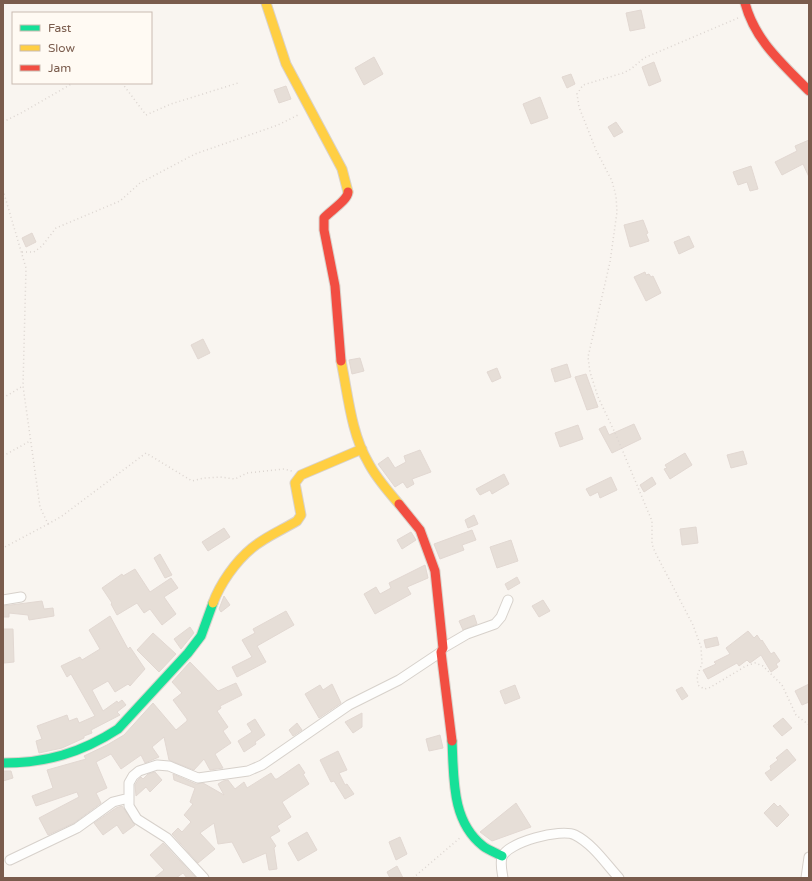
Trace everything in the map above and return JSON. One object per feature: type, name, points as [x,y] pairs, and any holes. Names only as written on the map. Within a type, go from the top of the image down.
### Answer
[{"type":"street","points":[[266,3],[284,58],[309,109],[342,169],[349,187],[350,192],[347,198],[333,208],[324,218],[324,230],[335,286],[340,357],[358,439],[378,479],[420,530],[429,552],[435,571],[454,756],[453,782],[460,813],[469,832],[478,843],[490,852],[502,856]]},
{"type":"street","points":[[745,3],[750,24],[765,47],[809,91]]},
{"type":"street","points":[[3,763],[28,763],[64,756],[104,738],[118,729],[128,720],[188,653],[201,636],[217,591],[237,564],[252,548],[297,521],[301,515],[295,483],[301,475],[362,449]]},
{"type":"street","points":[[3,600],[21,597]]},
{"type":"street","points":[[204,878],[167,838],[137,819],[129,806],[129,783],[133,776],[139,771],[157,765],[169,766],[198,778],[248,771],[262,766],[349,704],[398,680],[467,634],[494,624],[501,617],[508,600]]},
{"type":"street","points":[[10,860],[77,828],[113,802],[129,798]]},
{"type":"street","points":[[503,878],[501,868],[502,856],[511,847],[544,836],[568,833],[575,835],[585,842],[619,878]]},
{"type":"street","points":[[806,878],[809,857]]},
{"type":"path","points":[[747,14],[644,58],[631,69],[623,73],[583,85],[577,94],[579,107],[596,150],[612,181],[616,196],[617,212],[610,262],[588,357],[590,372],[598,397],[616,435],[652,521],[652,544],[655,552],[693,625],[701,647],[702,664],[697,676],[698,685],[704,689],[709,688],[746,666],[754,663],[763,666],[782,685],[796,716],[809,725]]},
{"type":"path","points":[[123,84],[146,115],[171,104],[238,83]]},
{"type":"path","points":[[3,122],[71,84]]},
{"type":"path","points":[[22,252],[34,252],[42,246],[56,228],[120,201],[140,183],[195,154],[278,125],[309,109]]},
{"type":"path","points":[[3,190],[26,268],[23,386],[40,507],[48,524]]},
{"type":"path","points":[[3,398],[23,386]]},
{"type":"path","points":[[3,456],[30,441]]},
{"type":"path","points":[[3,548],[62,516],[146,453],[192,481],[204,478],[220,477],[235,479],[247,473],[284,469],[301,475]]},
{"type":"path","points":[[413,878],[453,842],[469,832]]},
{"type":"building","points":[[641,10],[645,28],[630,31],[626,13]]},
{"type":"building","points":[[374,57],[383,74],[364,85],[355,68]]},
{"type":"building","points":[[654,62],[661,81],[649,86],[642,67]]},
{"type":"building","points":[[571,74],[575,84],[567,88],[562,77]]},
{"type":"building","points":[[286,86],[291,99],[279,103],[274,90]]},
{"type":"building","points":[[540,97],[548,118],[531,124],[523,104]]},
{"type":"building","points":[[616,122],[623,132],[614,137],[608,127]]},
{"type":"building","points":[[809,140],[809,177],[803,164],[782,175],[775,162],[797,151],[795,146]]},
{"type":"building","points":[[751,166],[758,189],[750,191],[747,182],[738,185],[733,172]]},
{"type":"building","points":[[643,220],[648,233],[646,234],[649,241],[630,247],[624,225]]},
{"type":"building","points":[[32,233],[36,242],[26,247],[22,238]]},
{"type":"building","points":[[689,236],[694,247],[679,254],[674,242]]},
{"type":"building","points":[[645,272],[646,275],[649,274],[651,277],[653,276],[661,293],[646,301],[634,277]]},
{"type":"building","points":[[203,339],[210,353],[198,359],[191,345]]},
{"type":"building","points":[[360,358],[364,371],[352,374],[349,360]]},
{"type":"building","points":[[567,364],[571,377],[555,382],[551,369]]},
{"type":"building","points":[[497,368],[501,378],[492,382],[487,372]]},
{"type":"building","points":[[586,374],[598,407],[587,410],[575,377]]},
{"type":"building","points":[[634,424],[641,439],[612,453],[599,429],[605,426],[609,435]]},
{"type":"building","points":[[578,425],[583,439],[560,447],[555,433]]},
{"type":"building","points":[[420,450],[431,472],[412,479],[414,484],[407,488],[403,482],[395,487],[378,464],[388,457],[395,468],[406,462],[404,456]]},
{"type":"building","points":[[743,451],[747,464],[731,468],[727,455]]},
{"type":"building","points":[[685,453],[692,465],[670,479],[664,469],[667,468],[665,465]]},
{"type":"building","points":[[504,474],[509,484],[492,494],[490,490],[480,495],[476,489]]},
{"type":"building","points":[[611,477],[617,490],[600,498],[598,492],[590,496],[586,489]]},
{"type":"building","points":[[652,477],[656,484],[644,492],[640,485]]},
{"type":"building","points":[[474,515],[478,524],[468,528],[465,520]]},
{"type":"building","points":[[696,527],[698,543],[682,545],[680,529]]},
{"type":"building","points":[[224,528],[230,537],[208,551],[202,542]]},
{"type":"building","points":[[472,530],[476,540],[462,545],[464,550],[440,559],[434,544]]},
{"type":"building","points":[[411,532],[416,540],[402,549],[397,540]]},
{"type":"building","points":[[511,540],[518,561],[497,568],[490,547]]},
{"type":"building","points":[[160,554],[172,575],[165,578],[154,558]]},
{"type":"building","points":[[425,565],[428,578],[407,587],[411,594],[375,614],[364,594],[376,587],[380,594],[391,588],[389,583]]},
{"type":"building","points":[[135,569],[150,592],[171,578],[178,588],[164,597],[176,614],[162,625],[150,609],[144,613],[137,603],[117,615],[111,604],[112,603],[102,588],[122,574],[123,576]]},
{"type":"building","points":[[517,577],[520,583],[508,590],[505,584]]},
{"type":"building","points":[[224,596],[230,605],[221,612],[219,609]]},
{"type":"building","points":[[543,600],[550,611],[539,617],[532,606]]},
{"type":"building","points":[[42,601],[44,609],[53,608],[54,616],[29,620],[28,615],[9,613],[9,617],[3,617],[3,606]]},
{"type":"building","points":[[286,611],[294,625],[257,646],[266,662],[237,677],[232,667],[252,657],[242,640],[255,633],[253,629]]},
{"type":"building","points":[[474,615],[477,624],[463,630],[459,621]]},
{"type":"building","points":[[110,616],[128,649],[130,647],[145,669],[130,686],[128,684],[115,692],[108,681],[92,690],[103,711],[117,701],[118,703],[122,700],[126,705],[117,712],[120,715],[91,730],[92,733],[84,736],[84,738],[62,748],[39,753],[36,741],[42,739],[37,726],[67,715],[69,721],[77,718],[79,723],[95,716],[71,674],[67,677],[61,666],[80,657],[82,660],[100,649],[89,630]]},
{"type":"building","points":[[190,627],[194,633],[181,649],[174,639]]},
{"type":"building","points":[[3,629],[13,629],[14,662],[4,663]]},
{"type":"building","points":[[748,631],[754,638],[757,635],[761,641],[762,640],[771,654],[774,652],[780,661],[776,664],[778,667],[771,672],[761,655],[750,663],[747,660],[739,666],[737,663],[708,679],[703,670],[716,664],[714,662],[730,654],[726,648]]},
{"type":"building","points":[[153,633],[176,654],[159,672],[137,650]]},
{"type":"building","points":[[717,637],[719,645],[706,648],[704,640]]},
{"type":"building","points":[[190,662],[218,691],[236,683],[242,695],[220,706],[221,708],[217,711],[228,727],[223,731],[231,743],[215,754],[223,768],[210,770],[204,759],[194,770],[169,760],[164,737],[152,747],[159,757],[145,763],[141,755],[121,769],[111,754],[96,762],[107,788],[96,793],[101,803],[74,823],[48,835],[39,818],[79,797],[77,792],[36,806],[32,796],[53,788],[47,770],[86,759],[84,756],[124,735],[153,703],[176,730],[187,721],[187,719],[173,700],[182,693],[172,682]]},
{"type":"building","points":[[332,684],[341,703],[319,718],[305,694],[320,685],[323,690]]},
{"type":"building","points":[[809,684],[809,702],[802,705],[795,691]]},
{"type":"building","points":[[515,685],[520,698],[505,704],[500,691]]},
{"type":"building","points":[[682,687],[688,696],[682,700],[676,690]]},
{"type":"building","points":[[362,713],[362,727],[353,733],[345,722]]},
{"type":"building","points":[[783,718],[792,728],[782,736],[773,726]]},
{"type":"building","points":[[255,719],[265,735],[255,742],[256,744],[244,752],[238,741],[252,732],[247,724]]},
{"type":"building","points":[[297,723],[302,730],[293,736],[289,730]]},
{"type":"building","points":[[440,735],[443,748],[429,751],[426,739]]},
{"type":"building","points":[[787,749],[796,760],[771,781],[765,773],[771,769],[770,766],[778,760],[776,758]]},
{"type":"building","points":[[338,751],[347,770],[339,773],[345,785],[347,784],[354,794],[345,799],[334,781],[331,782],[320,760]]},
{"type":"building","points":[[299,764],[305,773],[303,774],[309,784],[282,802],[291,817],[277,826],[280,831],[270,837],[276,846],[274,848],[277,869],[269,870],[266,853],[243,863],[232,842],[218,844],[214,823],[200,833],[215,849],[198,863],[172,834],[178,828],[182,832],[191,822],[184,815],[193,804],[190,802],[195,788],[174,780],[173,774],[196,784],[203,783],[224,795],[218,784],[223,781],[228,780],[235,789],[244,782],[247,788],[271,773],[275,779],[277,779]]},
{"type":"building","points":[[3,771],[11,771],[13,778],[3,781]]},
{"type":"building","points":[[155,772],[162,780],[150,792],[146,787],[136,796],[135,785],[138,780],[141,777],[143,779],[148,774]]},
{"type":"building","points":[[516,803],[531,827],[492,841],[480,832]]},
{"type":"building","points":[[774,803],[778,807],[780,805],[789,815],[777,827],[764,813]]},
{"type":"building","points":[[122,806],[135,825],[123,834],[117,825],[103,835],[94,823],[116,808]]},
{"type":"building","points":[[307,832],[317,850],[298,861],[288,843]]},
{"type":"building","points":[[400,837],[407,854],[396,860],[389,842]]},
{"type":"building","points":[[163,843],[196,878],[187,878],[183,873],[176,878],[154,878],[164,870],[150,855]]},
{"type":"building","points":[[397,866],[403,878],[390,878],[387,872]]},
{"type":"traffic: fast","points":[[3,763],[19,763],[49,759],[63,755],[90,744],[118,729],[188,653],[201,636],[213,603]]},
{"type":"traffic: fast","points":[[452,741],[456,798],[465,824],[473,836],[483,846],[502,856]]},
{"type":"traffic: slow","points":[[266,3],[286,64],[342,169],[348,192]]},
{"type":"traffic: slow","points":[[341,361],[354,426],[362,451],[382,484],[399,504]]},
{"type":"traffic: slow","points":[[213,603],[229,574],[252,548],[262,540],[297,521],[301,515],[295,483],[301,475],[362,449]]},
{"type":"traffic: jam","points":[[745,3],[750,17],[763,40],[780,61],[809,91]]},
{"type":"traffic: jam","points":[[341,361],[335,286],[324,230],[324,218],[342,202],[348,192]]},
{"type":"traffic: jam","points":[[399,504],[420,530],[435,571],[443,648],[441,652],[452,741]]}]
